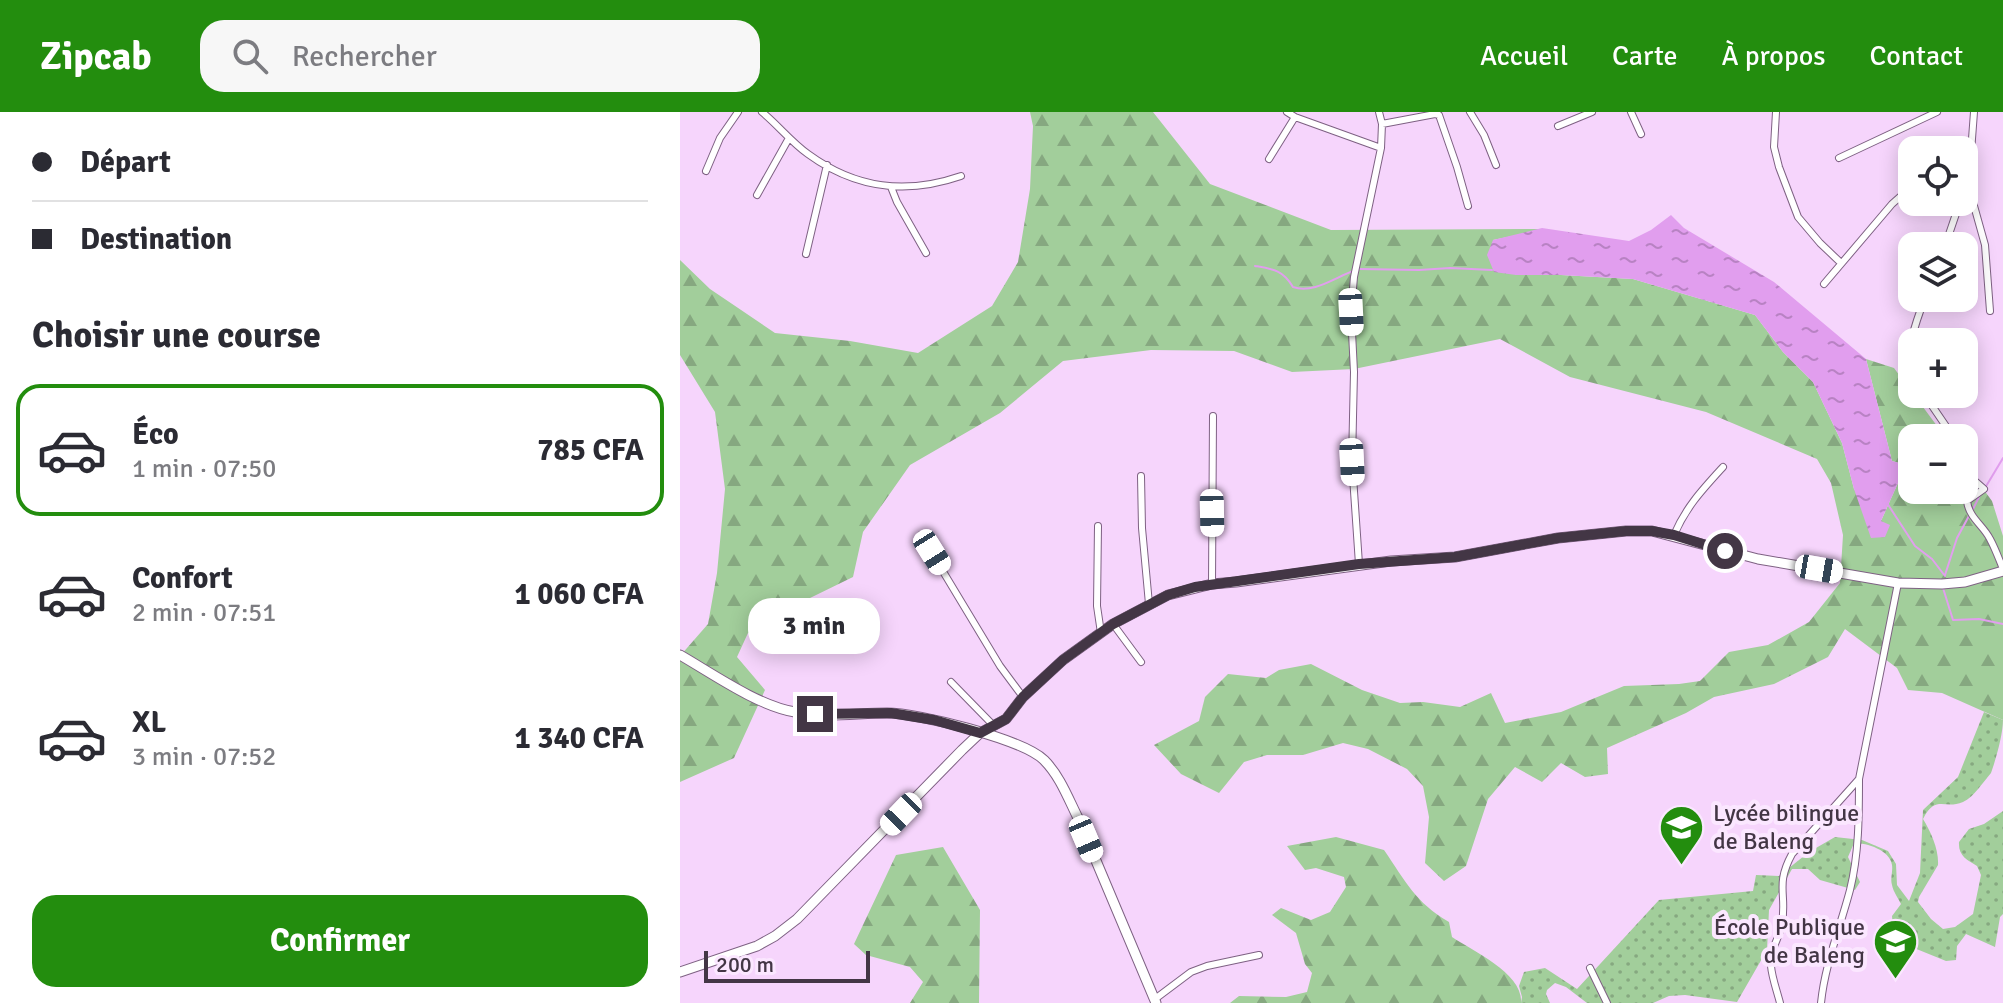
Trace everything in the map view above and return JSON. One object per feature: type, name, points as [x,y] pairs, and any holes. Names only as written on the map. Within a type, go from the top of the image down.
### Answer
[{"type":"street","points":[[706,171],[720,138],[738,112]]},
{"type":"street","points":[[762,112],[807,154],[864,182],[915,187],[961,176]]},
{"type":"street","points":[[1287,112],[1381,148]]},
{"type":"street","points":[[1359,564],[1352,462],[1354,372],[1351,312],[1354,277],[1381,148],[1379,112]]},
{"type":"street","points":[[1470,112],[1484,135],[1496,165]]},
{"type":"street","points":[[1558,126],[1592,112]]},
{"type":"street","points":[[1631,112],[1641,134]]},
{"type":"street","points":[[1776,112],[1774,147],[1798,217],[1841,263]]},
{"type":"street","points":[[1839,158],[1937,112]]},
{"type":"street","points":[[1972,136],[1974,112]]},
{"type":"street","points":[[1382,124],[1439,115],[1468,206]]},
{"type":"street","points":[[1269,159],[1295,117]]},
{"type":"street","points":[[757,195],[789,138]]},
{"type":"street","points":[[806,254],[827,165]]},
{"type":"street","points":[[891,187],[926,253]]},
{"type":"street","points":[[1824,284],[1898,199]]},
{"type":"street","points":[[1977,216],[1985,245],[1990,311]]},
{"type":"street","points":[[1212,584],[1213,416]]},
{"type":"street","points":[[1674,535],[1691,503],[1723,467]]},
{"type":"street","points":[[1141,476],[1149,604]]},
{"type":"street","points":[[680,972],[757,946],[775,936],[797,919],[980,733],[1006,719],[1023,697],[1063,660],[1113,624],[1168,595],[1212,584],[1359,564],[1455,557],[1558,538],[1626,531],[1674,535],[1758,559],[1898,583],[1965,582],[2003,570],[1989,537],[1972,516],[1967,504]]},
{"type":"street","points":[[1098,526],[1097,606],[1101,633]]},
{"type":"street","points":[[921,535],[1000,666],[1023,697]]},
{"type":"street","points":[[1821,1003],[1855,863],[1859,779],[1898,583]]},
{"type":"street","points":[[1113,624],[1141,662]]},
{"type":"street","points":[[680,655],[773,706],[815,714],[891,713],[934,720],[997,736],[1032,751],[1044,760],[1064,788],[1155,1001],[1191,972],[1259,955]]},
{"type":"street","points":[[951,682],[994,726]]},
{"type":"street","points":[[1780,1003],[1771,967],[1772,951],[1783,920],[1784,868],[1792,854],[1859,779]]},
{"type":"street","points":[[1590,968],[1607,1003]]},
{"type":"green space","points":[[1030,112],[1153,112],[1210,184],[1331,230],[1547,229],[1493,240],[1516,275],[1633,279],[1755,315],[1783,352],[1813,382],[1842,443],[1854,489],[1881,521],[1898,483],[1898,504],[1978,504],[1978,482],[1992,501],[2003,536],[2003,720],[1942,693],[1908,690],[1897,668],[1845,629],[1828,657],[1774,684],[1714,697],[1607,748],[1608,774],[1585,777],[1561,763],[1542,782],[1515,767],[1488,799],[1466,866],[1444,881],[1425,863],[1429,817],[1423,786],[1407,769],[1368,749],[1343,743],[1303,755],[1267,755],[1244,762],[1219,793],[1181,774],[1154,745],[1199,721],[1205,697],[1228,674],[1266,678],[1279,670],[1311,664],[1362,690],[1400,703],[1423,702],[1460,707],[1491,693],[1505,723],[1561,712],[1624,686],[1700,681],[1729,652],[1768,645],[1809,622],[1840,583],[1843,535],[1831,483],[1817,459],[1706,412],[1570,377],[1500,339],[1354,369],[1292,372],[1234,351],[1151,350],[1063,361],[1000,413],[910,465],[863,532],[853,577],[810,598],[795,628],[748,633],[737,657],[765,690],[734,758],[680,782],[680,656],[708,624],[717,573],[725,489],[715,412],[680,355],[680,260],[710,289],[775,333],[850,341],[918,353],[992,306],[1018,262],[1030,189],[1033,126]]},
{"type":"green space","points":[[1866,359],[1894,368],[1898,373],[1898,408],[1924,408],[1936,424],[1898,424],[1898,463],[1892,461]]},
{"type":"green space","points":[[1984,712],[2003,720],[1991,773],[1967,800],[1936,805],[1923,819],[1934,841],[1938,865],[1918,902],[1943,929],[1955,927],[1973,914],[1981,875],[1977,866],[1962,854],[1959,842],[1969,829],[1984,824],[2003,811],[2003,914],[1995,947],[1966,934],[1957,946],[1956,960],[1946,961],[1887,937],[1893,929],[1892,916],[1901,904],[1891,880],[1892,865],[1887,855],[1877,848],[1854,843],[1848,857],[1860,882],[1855,890],[1820,880],[1808,869],[1792,869],[1769,910],[1767,950],[1737,1002],[1685,995],[1669,996],[1653,1003],[1587,1003],[1566,987],[1555,983],[1546,994],[1550,1003],[1521,1003],[1519,986],[1524,972],[1545,968],[1577,989],[1659,900],[1753,891],[1756,875],[1779,876],[1809,852],[1835,837],[1862,840],[1888,851],[1896,864],[1897,885],[1909,901],[1920,873],[1923,810],[1958,777]]},
{"type":"green space","points":[[1336,837],[1384,850],[1419,899],[1449,922],[1452,937],[1506,973],[1520,992],[1521,1003],[1230,1003],[1239,996],[1286,997],[1307,992],[1312,973],[1305,964],[1296,933],[1272,915],[1281,908],[1311,920],[1330,912],[1346,887],[1344,877],[1316,868],[1305,870],[1287,846]]},
{"type":"green space","points":[[943,847],[980,910],[979,1003],[910,1003],[923,982],[910,967],[866,955],[854,944],[896,855]]},
{"type":"water","points":[[1671,215],[1684,228],[1774,282],[1866,359],[1892,461],[1898,463],[1898,483],[1881,521],[1890,525],[1885,537],[1871,538],[1842,443],[1813,382],[1783,352],[1755,315],[1633,279],[1494,272],[1487,255],[1493,240],[1542,228],[1629,241]]},
{"type":"waterway","points":[[1255,266],[1277,271],[1293,287],[1301,289],[1316,287],[1353,271]]},
{"type":"waterway","points":[[1359,269],[1492,270]]},
{"type":"waterway","points":[[1985,488],[2003,458]]},
{"type":"waterway","points":[[1973,509],[1981,493]]},
{"type":"waterway","points":[[1887,503],[1915,546],[1932,559],[1945,576]]},
{"type":"waterway","points":[[1945,575],[1957,538],[1970,514]]},
{"type":"waterway","points":[[1943,588],[1953,620],[1979,619],[2003,624]]},
{"type":"place","name":"Lycée bilingue de Baleng","points":[[1682,866]]},
{"type":"place","name":"École Publique de Baleng","points":[[1896,980]]},
{"type":"route","points":[[815,714],[891,713],[934,720],[980,733],[1006,719],[1023,697],[1063,660],[1113,624],[1168,595],[1195,587],[1359,564],[1455,557],[1558,538],[1626,531],[1674,535],[1725,551]]}]
